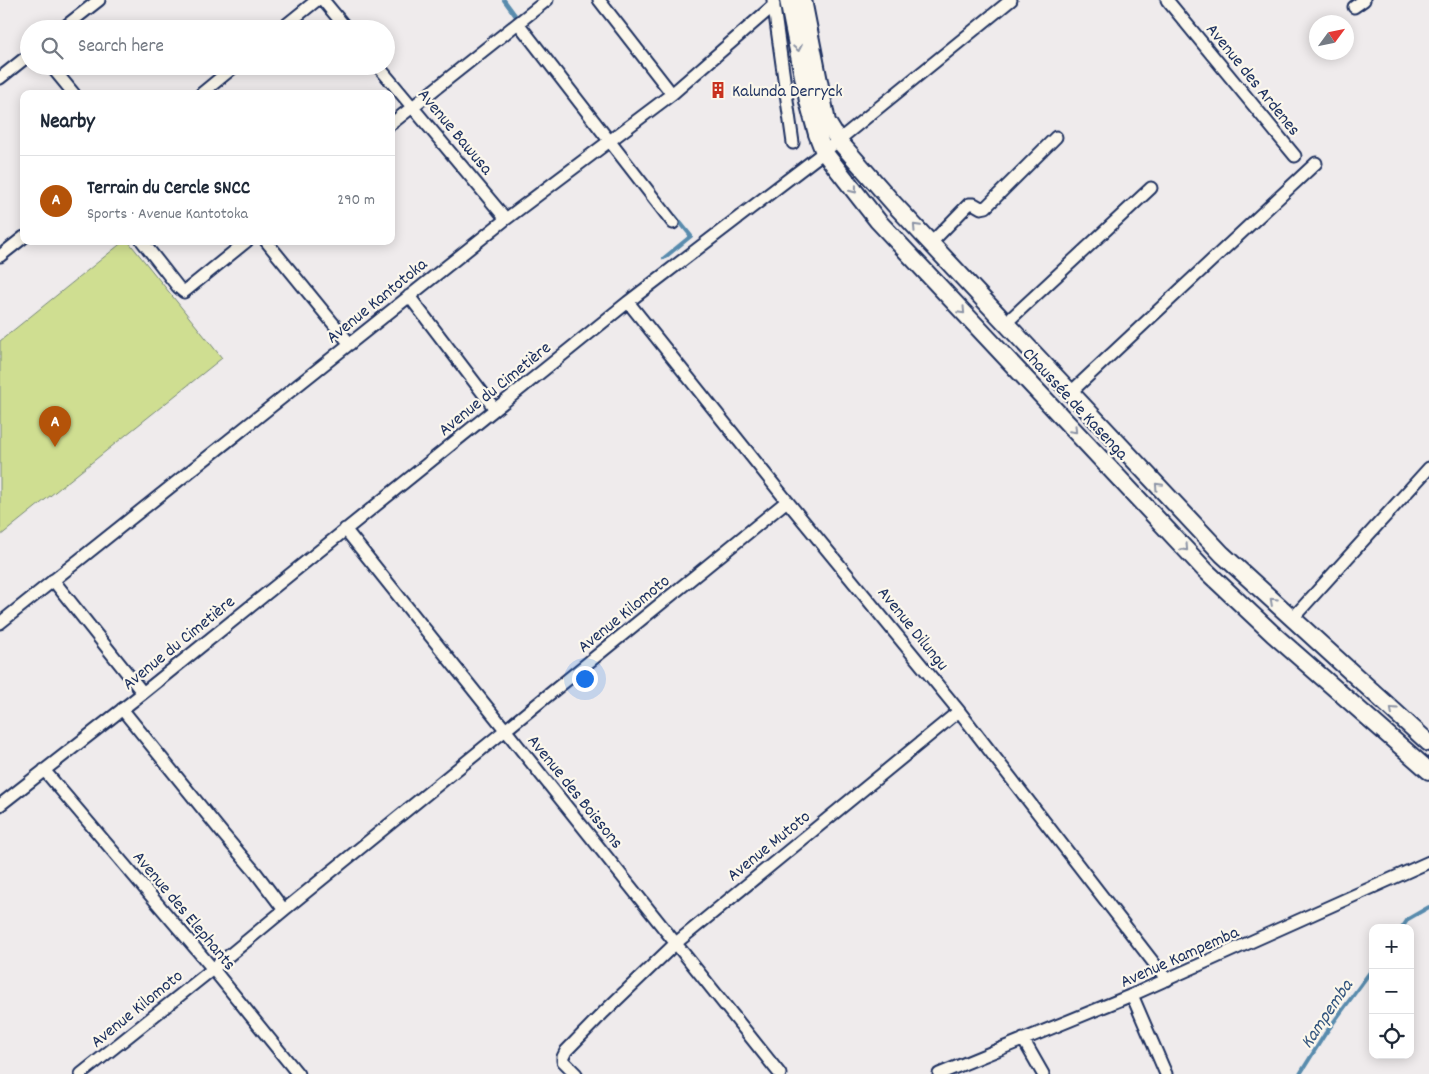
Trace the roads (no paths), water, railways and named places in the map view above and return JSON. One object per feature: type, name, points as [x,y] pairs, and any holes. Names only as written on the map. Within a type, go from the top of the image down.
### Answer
[{"type":"main road","name":"Chaussée de Kasenga","points":[[802,0],[826,122],[838,140],[1006,324],[1222,554],[1429,743]]},
{"type":"main road","name":"Chaussée de Kasenga","points":[[779,2],[814,124],[824,152],[878,221],[1205,570],[1273,634],[1429,771]]},
{"type":"main road","points":[[1205,570],[1222,554]]},
{"type":"street","points":[[73,20],[98,0]]},
{"type":"street","points":[[292,20],[317,0]]},
{"type":"street","points":[[323,0],[340,20]]},
{"type":"street","points":[[395,121],[547,0]]},
{"type":"street","points":[[599,0],[672,94]]},
{"type":"street","name":"Avenue du Cimetière","points":[[0,805],[143,693],[628,302],[824,152],[1011,0]]},
{"type":"street","name":"Avenue des Ardenes","points":[[1167,0],[1295,156]]},
{"type":"street","points":[[779,2],[793,144]]},
{"type":"street","name":"Avenue Kantotoka","points":[[0,623],[506,219],[672,94],[779,2]]},
{"type":"street","points":[[518,23],[674,223]]},
{"type":"street","points":[[0,78],[20,62]]},
{"type":"street","points":[[59,75],[71,90]]},
{"type":"street","points":[[206,90],[224,75]]},
{"type":"street","name":"Avenue Bawusa","points":[[385,75],[506,219]]},
{"type":"street","points":[[931,243],[969,204],[974,204],[981,208],[986,207],[1056,137]]},
{"type":"street","points":[[1070,392],[1316,163]]},
{"type":"street","points":[[1006,324],[1151,188]]},
{"type":"street","points":[[0,256],[20,240]]},
{"type":"street","points":[[145,245],[184,292],[242,245]]},
{"type":"street","points":[[269,245],[350,344]]},
{"type":"street","points":[[409,296],[495,409]]},
{"type":"street","name":"Avenue Dilungu","points":[[628,302],[959,711],[1167,980]]},
{"type":"street","points":[[1292,619],[1429,468]]},
{"type":"street","name":"Avenue Kilomoto","points":[[81,1074],[788,501]]},
{"type":"street","name":"Avenue des Boissons","points":[[345,529],[780,1074]]},
{"type":"street","points":[[53,580],[143,693]]},
{"type":"street","points":[[122,709],[284,910]]},
{"type":"street","name":"Avenue Mutoto","points":[[576,1074],[564,1061],[563,1057],[566,1051],[676,943],[959,711]]},
{"type":"street","name":"Avenue des Elephants","points":[[44,770],[298,1074]]},
{"type":"street","name":"Avenue Kampemba","points":[[939,1074],[1132,996],[1429,862]]},
{"type":"street","points":[[1132,996],[1166,1074]]},
{"type":"street","points":[[1023,1039],[1043,1074]]},
{"type":"waterway","points":[[504,0],[515,15]]},
{"type":"waterway","points":[[664,258],[691,236],[675,216]]},
{"type":"waterway","name":"Kampemba","points":[[1405,924],[1408,919],[1429,907]]},
{"type":"waterway","name":"Kampemba","points":[[1300,1074],[1325,1034],[1372,969]]},
{"type":"place","name":"Kalunda Derryck","points":[[718,90]]},
{"type":"place","name":"Terrain du Cercle SNCC","points":[[55,447]]}]
